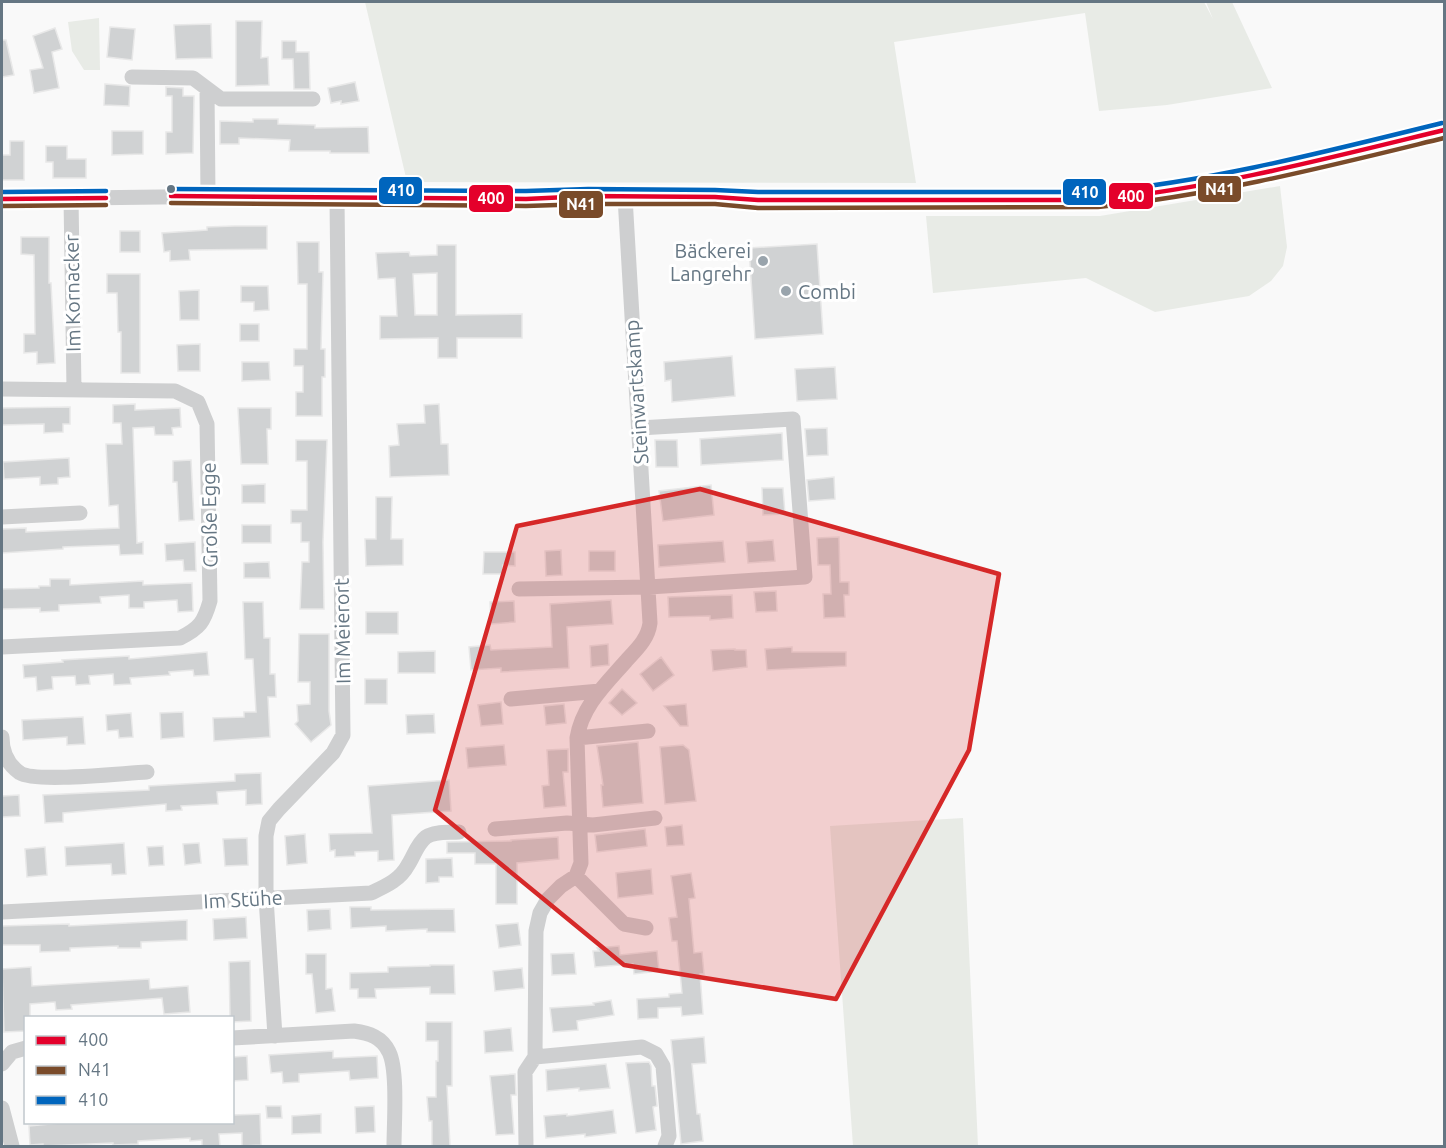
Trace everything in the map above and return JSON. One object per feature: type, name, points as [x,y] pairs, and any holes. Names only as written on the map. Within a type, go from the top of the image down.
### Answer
[{"type":"street","points":[[132,76],[193,78],[221,99],[313,99]]},
{"type":"street","points":[[207,90],[208,196]]},
{"type":"street","points":[[2,199],[208,196],[526,199],[588,196],[831,200],[1097,200],[1192,189],[1444,130]]},
{"type":"street","name":"Steinwartskamp","points":[[576,876],[581,863],[577,738],[579,722],[600,691],[649,632],[649,587],[625,197]]},
{"type":"street","name":"Im Kornacker","points":[[71,198],[74,389]]},
{"type":"street","name":"Im Meierort","points":[[274,1036],[266,898],[266,836],[269,821],[333,753],[343,735],[337,199]]},
{"type":"street","name":"Große Egge","points":[[2,389],[175,391],[198,402],[207,424],[210,601],[205,618],[196,630],[180,638],[2,647]]},
{"type":"street","points":[[519,590],[649,587],[805,577],[793,419],[639,428]]},
{"type":"street","points":[[2,517],[80,513]]},
{"type":"street","points":[[511,699],[600,691]]},
{"type":"street","points":[[577,738],[648,731]]},
{"type":"street","points":[[2,737],[6,760],[21,774],[42,777],[147,772]]},
{"type":"street","points":[[495,830],[567,823],[593,825],[655,818]]},
{"type":"street","name":"Im Stühe","points":[[2,912],[371,893],[392,883],[407,867],[416,849],[426,837],[438,833],[459,832]]},
{"type":"street","points":[[526,1146],[525,1071],[535,1058],[536,931],[540,913],[548,899],[576,876],[624,924],[646,928]]},
{"type":"street","points":[[234,1038],[354,1031],[370,1033],[383,1042],[390,1053],[393,1069],[394,1146]]},
{"type":"street","points":[[535,1058],[642,1047],[656,1054],[663,1066],[669,1136],[665,1146]]},
{"type":"street","points":[[2,1064],[12,1052],[24,1049]]},
{"type":"street","points":[[2,1108],[12,1146]]},
{"type":"highlighted area","points":[[700,489],[999,574],[969,750],[836,999],[624,965],[435,810],[517,526]]},
{"type":"shaded area","points":[[365,2],[1204,2],[1213,19],[1206,2],[1232,2],[1272,88],[1167,105],[1099,111],[1085,13],[894,42],[916,183],[407,182]]},
{"type":"shaded area","points":[[99,18],[100,70],[84,70],[72,51],[68,22]]},
{"type":"shaded area","points":[[1280,186],[1287,247],[1283,266],[1271,281],[1249,296],[1155,312],[1086,278],[933,293],[926,216],[1100,216]]},
{"type":"shaded area","points":[[963,818],[978,1146],[853,1146],[830,826]]},
{"type":"building","points":[[236,21],[262,21],[261,58],[268,57],[269,85],[236,86]]},
{"type":"building","points":[[211,24],[212,58],[176,59],[174,25]]},
{"type":"building","points":[[110,27],[135,29],[132,60],[107,57]]},
{"type":"building","points":[[55,28],[62,49],[52,52],[59,88],[34,93],[30,70],[43,68],[33,36]]},
{"type":"building","points":[[2,40],[6,40],[14,75],[2,77]]},
{"type":"building","points":[[282,41],[296,41],[296,52],[309,52],[310,89],[294,89],[293,59],[282,59]]},
{"type":"building","points":[[355,82],[359,101],[331,103],[328,88]]},
{"type":"building","points":[[105,84],[130,86],[129,106],[104,105]]},
{"type":"building","points":[[166,87],[183,88],[183,96],[194,96],[193,153],[166,154],[166,132],[172,132],[172,96],[166,96]]},
{"type":"building","points":[[253,119],[278,119],[278,124],[315,125],[315,128],[368,127],[369,153],[289,151],[290,140],[239,138],[239,144],[220,144],[220,121],[253,122]]},
{"type":"building","points":[[112,131],[143,131],[143,154],[112,155]]},
{"type":"building","points":[[10,141],[24,141],[24,180],[2,180],[2,155],[10,155]]},
{"type":"building","points":[[46,146],[67,146],[67,159],[86,159],[86,178],[53,178],[53,162],[46,162]]},
{"type":"building","points":[[234,226],[267,226],[267,249],[189,250],[190,260],[170,261],[170,251],[164,252],[162,233]]},
{"type":"building","points":[[120,231],[140,231],[140,252],[120,252]]},
{"type":"building","points":[[21,237],[49,237],[49,283],[51,283],[55,363],[37,364],[37,352],[24,353],[24,334],[35,334],[34,255],[21,254]]},
{"type":"building","points":[[297,242],[319,242],[319,272],[323,272],[321,349],[325,349],[322,416],[296,416],[296,392],[303,392],[303,366],[294,366],[294,349],[307,349],[307,284],[298,284]]},
{"type":"building","name":"Combi","points":[[817,244],[823,334],[755,339],[749,248]]},
{"type":"building","points":[[437,245],[456,245],[456,315],[522,314],[522,338],[457,338],[457,358],[438,358],[438,338],[380,339],[380,316],[397,316],[395,278],[378,279],[376,253],[409,252],[410,256],[437,255]],"holes":[[[437,273],[437,315],[415,315],[413,274]]]},
{"type":"building","points":[[107,274],[140,274],[140,373],[121,373],[121,332],[118,332],[117,293],[107,293]]},
{"type":"building","points":[[241,286],[268,286],[269,310],[254,311],[254,302],[241,302]]},
{"type":"building","points":[[199,290],[199,320],[180,320],[179,291]]},
{"type":"building","points":[[240,324],[259,324],[259,341],[240,341]]},
{"type":"building","points":[[200,344],[200,371],[178,371],[177,345]]},
{"type":"building","points":[[732,356],[735,396],[672,402],[671,380],[665,381],[664,362]]},
{"type":"building","points":[[242,362],[269,362],[270,380],[242,381]]},
{"type":"building","points":[[835,367],[837,399],[797,401],[795,369]]},
{"type":"building","points":[[135,404],[135,410],[180,408],[181,427],[172,428],[173,435],[155,435],[154,427],[133,428],[137,543],[143,542],[143,554],[120,555],[119,545],[63,547],[63,549],[2,553],[2,529],[26,528],[26,532],[119,528],[118,505],[109,506],[106,444],[122,444],[121,423],[113,423],[113,405]]},
{"type":"building","points":[[439,404],[441,444],[448,444],[449,475],[390,477],[389,446],[399,445],[397,424],[425,423],[424,405]]},
{"type":"building","points":[[70,407],[70,424],[63,424],[63,432],[44,433],[44,424],[2,425],[2,408]]},
{"type":"building","points":[[238,408],[271,408],[271,429],[267,429],[268,464],[241,464]]},
{"type":"building","points":[[827,428],[828,455],[807,456],[805,429]]},
{"type":"building","points":[[782,433],[783,460],[701,465],[700,439]]},
{"type":"building","points":[[296,440],[327,440],[323,542],[324,609],[300,609],[302,562],[309,562],[309,542],[301,542],[301,523],[291,523],[291,510],[307,510],[307,461],[296,461]]},
{"type":"building","points":[[655,440],[677,440],[678,467],[656,467]]},
{"type":"building","points":[[69,458],[70,477],[58,478],[58,484],[40,485],[40,477],[4,479],[3,462]]},
{"type":"building","points":[[191,460],[194,520],[179,521],[177,482],[173,482],[173,461]]},
{"type":"building","points":[[834,477],[835,499],[809,501],[807,480]]},
{"type":"building","points":[[265,484],[265,503],[242,503],[242,485]]},
{"type":"building","points":[[711,485],[714,515],[663,521],[659,491]]},
{"type":"building","points":[[762,488],[783,488],[785,514],[763,515]]},
{"type":"building","points":[[376,497],[392,497],[391,539],[403,539],[403,565],[366,566],[365,539],[376,539]]},
{"type":"building","points":[[242,525],[271,525],[271,543],[242,543]]},
{"type":"building","points":[[839,537],[840,582],[849,582],[849,595],[844,595],[845,617],[824,618],[823,594],[831,594],[830,565],[818,565],[817,538]]},
{"type":"building","points":[[773,540],[775,561],[748,563],[746,542]]},
{"type":"building","points":[[723,541],[725,562],[659,567],[658,545]]},
{"type":"building","points":[[195,542],[196,571],[184,571],[183,560],[166,561],[165,544]]},
{"type":"building","points":[[561,550],[562,575],[546,576],[545,551]]},
{"type":"building","points":[[589,551],[615,551],[615,571],[589,571]]},
{"type":"building","points":[[484,552],[515,552],[515,566],[503,565],[503,574],[483,574]]},
{"type":"building","points":[[269,562],[270,578],[244,578],[244,563]]},
{"type":"building","points":[[50,579],[70,579],[70,585],[143,581],[143,585],[192,583],[193,611],[178,612],[177,600],[144,602],[144,608],[129,608],[129,595],[100,597],[101,603],[59,605],[59,611],[40,612],[40,608],[2,609],[2,589],[50,586]]},
{"type":"building","points":[[776,591],[777,611],[756,612],[754,592]]},
{"type":"building","points":[[732,595],[733,618],[710,620],[710,616],[669,617],[668,597]]},
{"type":"building","points":[[611,600],[613,624],[567,627],[569,668],[501,672],[501,668],[471,670],[469,647],[490,645],[491,650],[552,647],[550,604]]},
{"type":"building","points":[[514,601],[515,622],[491,624],[490,602]]},
{"type":"building","points":[[243,602],[263,602],[264,638],[270,638],[270,674],[275,674],[276,697],[268,697],[270,737],[214,741],[213,718],[244,717],[244,712],[256,712],[253,659],[245,659]]},
{"type":"building","points":[[366,612],[398,612],[398,634],[366,634]]},
{"type":"building","points":[[299,634],[329,634],[331,725],[311,742],[295,724],[298,721],[297,705],[310,704],[310,682],[298,682]]},
{"type":"building","points":[[608,644],[609,665],[591,667],[590,646]]},
{"type":"building","points":[[792,647],[792,652],[846,652],[846,666],[767,670],[765,649]]},
{"type":"building","points":[[711,650],[746,650],[747,667],[713,671]]},
{"type":"building","points":[[435,651],[435,673],[398,673],[398,652]]},
{"type":"building","points":[[207,652],[209,675],[194,676],[193,670],[169,672],[170,675],[130,678],[131,684],[114,685],[113,674],[89,676],[90,684],[76,685],[75,676],[52,677],[53,689],[37,691],[36,677],[24,678],[23,665],[63,662],[62,660],[129,656],[129,659]]},
{"type":"building","points":[[661,657],[674,675],[653,691],[640,674]]},
{"type":"building","points":[[365,679],[387,679],[387,704],[365,704]]},
{"type":"building","points":[[622,689],[637,703],[622,715],[609,703]]},
{"type":"building","points":[[501,702],[503,724],[481,726],[478,705]]},
{"type":"building","points":[[564,704],[566,723],[546,725],[544,706]]},
{"type":"building","points":[[686,704],[688,726],[680,726],[664,706]]},
{"type":"building","points":[[183,712],[184,737],[161,739],[160,713]]},
{"type":"building","points":[[131,713],[133,737],[119,738],[118,730],[107,731],[106,715]]},
{"type":"building","points":[[434,714],[435,733],[407,734],[406,715]]},
{"type":"building","points":[[83,717],[85,744],[67,745],[67,737],[23,740],[22,720]]},
{"type":"building","points":[[638,742],[643,803],[603,807],[601,785],[603,785],[597,746]]},
{"type":"building","points":[[504,745],[506,765],[468,768],[466,748]]},
{"type":"building","points":[[683,745],[689,750],[696,801],[665,804],[660,747]]},
{"type":"building","points":[[568,749],[568,772],[563,772],[566,806],[544,808],[542,786],[549,785],[547,750]]},
{"type":"building","points":[[261,773],[262,804],[246,805],[246,790],[217,792],[218,804],[181,806],[182,810],[166,811],[166,804],[63,813],[63,822],[45,823],[43,795],[149,790],[149,786],[235,781],[235,774]]},
{"type":"building","points":[[449,780],[451,811],[392,815],[394,860],[378,861],[378,851],[355,852],[355,856],[335,857],[335,850],[330,851],[329,834],[372,833],[368,786]]},
{"type":"building","points":[[19,795],[20,816],[2,817],[2,796]]},
{"type":"building","points":[[682,825],[684,845],[667,846],[665,827]]},
{"type":"building","points":[[645,829],[647,846],[597,852],[595,835]]},
{"type":"building","points":[[305,834],[307,863],[287,865],[285,836]]},
{"type":"building","points":[[558,837],[559,859],[517,863],[517,904],[496,904],[496,864],[475,864],[475,853],[447,853],[447,842],[511,841]]},
{"type":"building","points":[[247,838],[248,865],[225,866],[223,839]]},
{"type":"building","points":[[124,843],[126,874],[112,875],[111,864],[66,866],[65,847]]},
{"type":"building","points":[[199,843],[201,863],[185,865],[183,844]]},
{"type":"building","points":[[163,846],[164,865],[149,866],[147,847]]},
{"type":"building","points":[[45,847],[47,875],[27,877],[25,849]]},
{"type":"building","points":[[452,858],[453,877],[439,877],[439,882],[426,883],[426,859]]},
{"type":"building","points":[[651,869],[653,894],[618,898],[616,873]]},
{"type":"building","points":[[691,873],[695,898],[689,899],[694,953],[702,952],[704,974],[700,974],[703,1014],[682,1016],[681,1007],[658,1008],[658,1018],[638,1019],[637,999],[669,997],[669,994],[682,993],[677,941],[672,941],[669,918],[677,917],[671,876]]},
{"type":"building","points":[[350,907],[371,907],[371,910],[454,909],[455,932],[427,932],[427,929],[386,931],[386,926],[351,928]]},
{"type":"building","points":[[330,909],[331,929],[308,931],[307,910]]},
{"type":"building","points":[[246,917],[247,938],[214,940],[213,919]]},
{"type":"building","points":[[187,920],[187,940],[141,942],[141,948],[118,948],[118,946],[40,952],[40,945],[2,945],[2,926],[69,924],[69,926]]},
{"type":"building","points":[[518,923],[521,945],[499,948],[496,925]]},
{"type":"building","points":[[619,946],[620,955],[657,951],[659,971],[634,974],[633,964],[595,967],[593,951],[599,951],[597,948]]},
{"type":"building","points":[[574,953],[576,974],[552,975],[551,954]]},
{"type":"building","points":[[306,954],[326,954],[326,989],[332,988],[335,1011],[316,1013],[312,974],[306,974]]},
{"type":"building","points":[[250,961],[251,1021],[234,1022],[234,1016],[230,1016],[229,962]]},
{"type":"building","points":[[454,965],[455,994],[430,994],[430,987],[375,989],[376,998],[358,998],[358,989],[350,989],[350,973],[388,972],[388,967]]},
{"type":"building","points":[[31,967],[32,986],[149,979],[150,989],[188,986],[190,1012],[164,1014],[162,998],[71,1005],[72,1009],[56,1010],[55,1002],[30,1004],[30,1016],[24,1016],[24,1031],[4,1032],[2,969]]},
{"type":"building","points":[[522,968],[524,988],[495,991],[493,971]]},
{"type":"building","points":[[611,1000],[614,1015],[577,1021],[578,1030],[553,1032],[550,1008],[594,1005],[593,1003]]},
{"type":"building","points":[[426,1022],[452,1022],[452,1086],[447,1086],[450,1146],[432,1146],[432,1121],[429,1121],[427,1097],[436,1097],[438,1041],[426,1041]]},
{"type":"building","points":[[511,1028],[513,1051],[485,1053],[484,1031]]},
{"type":"building","points":[[704,1037],[706,1063],[692,1064],[697,1114],[700,1114],[703,1141],[681,1144],[671,1040]]},
{"type":"building","points":[[333,1051],[333,1058],[377,1056],[378,1078],[350,1080],[349,1071],[299,1074],[299,1082],[283,1083],[282,1072],[271,1073],[269,1055]]},
{"type":"building","points":[[247,1056],[248,1080],[234,1081],[234,1057]]},
{"type":"building","points":[[649,1062],[652,1086],[655,1086],[657,1106],[653,1107],[656,1130],[636,1133],[626,1063]]},
{"type":"building","points":[[606,1064],[610,1088],[547,1091],[546,1070]]},
{"type":"building","points":[[515,1074],[516,1095],[511,1095],[514,1134],[496,1135],[490,1076]]},
{"type":"building","points":[[266,1106],[281,1106],[282,1118],[267,1118]]},
{"type":"building","points":[[374,1106],[375,1132],[356,1133],[355,1107]]},
{"type":"building","points":[[613,1110],[616,1133],[546,1138],[544,1116],[567,1114],[567,1116]]},
{"type":"building","points":[[260,1114],[261,1145],[242,1146],[242,1133],[219,1134],[220,1146],[202,1146],[202,1140],[190,1141],[190,1138],[138,1141],[138,1144],[30,1145],[29,1126],[234,1124],[234,1115]]},
{"type":"building","points":[[321,1114],[321,1133],[292,1134],[292,1116]]},
{"type":"transit line","name":"410","points":[[171,189],[1097,192],[1228,173],[1442,123]]},
{"type":"transit line","name":"400","points":[[171,196],[526,199],[588,196],[715,197],[758,200],[1097,200],[1228,180],[1444,130]]},
{"type":"transit line","name":"N41","points":[[171,203],[526,206],[715,204],[758,208],[1098,207],[1229,187],[1444,138]]},
{"type":"transit line","name":"410","points":[[2,192],[106,191]]},
{"type":"transit line","name":"400","points":[[2,199],[106,198]]},
{"type":"transit line","name":"N41","points":[[2,206],[106,205]]},
{"type":"place","name":"Bäckerei Langrehr","points":[[763,261]]},
{"type":"place","name":"Combi","points":[[786,291]]}]
